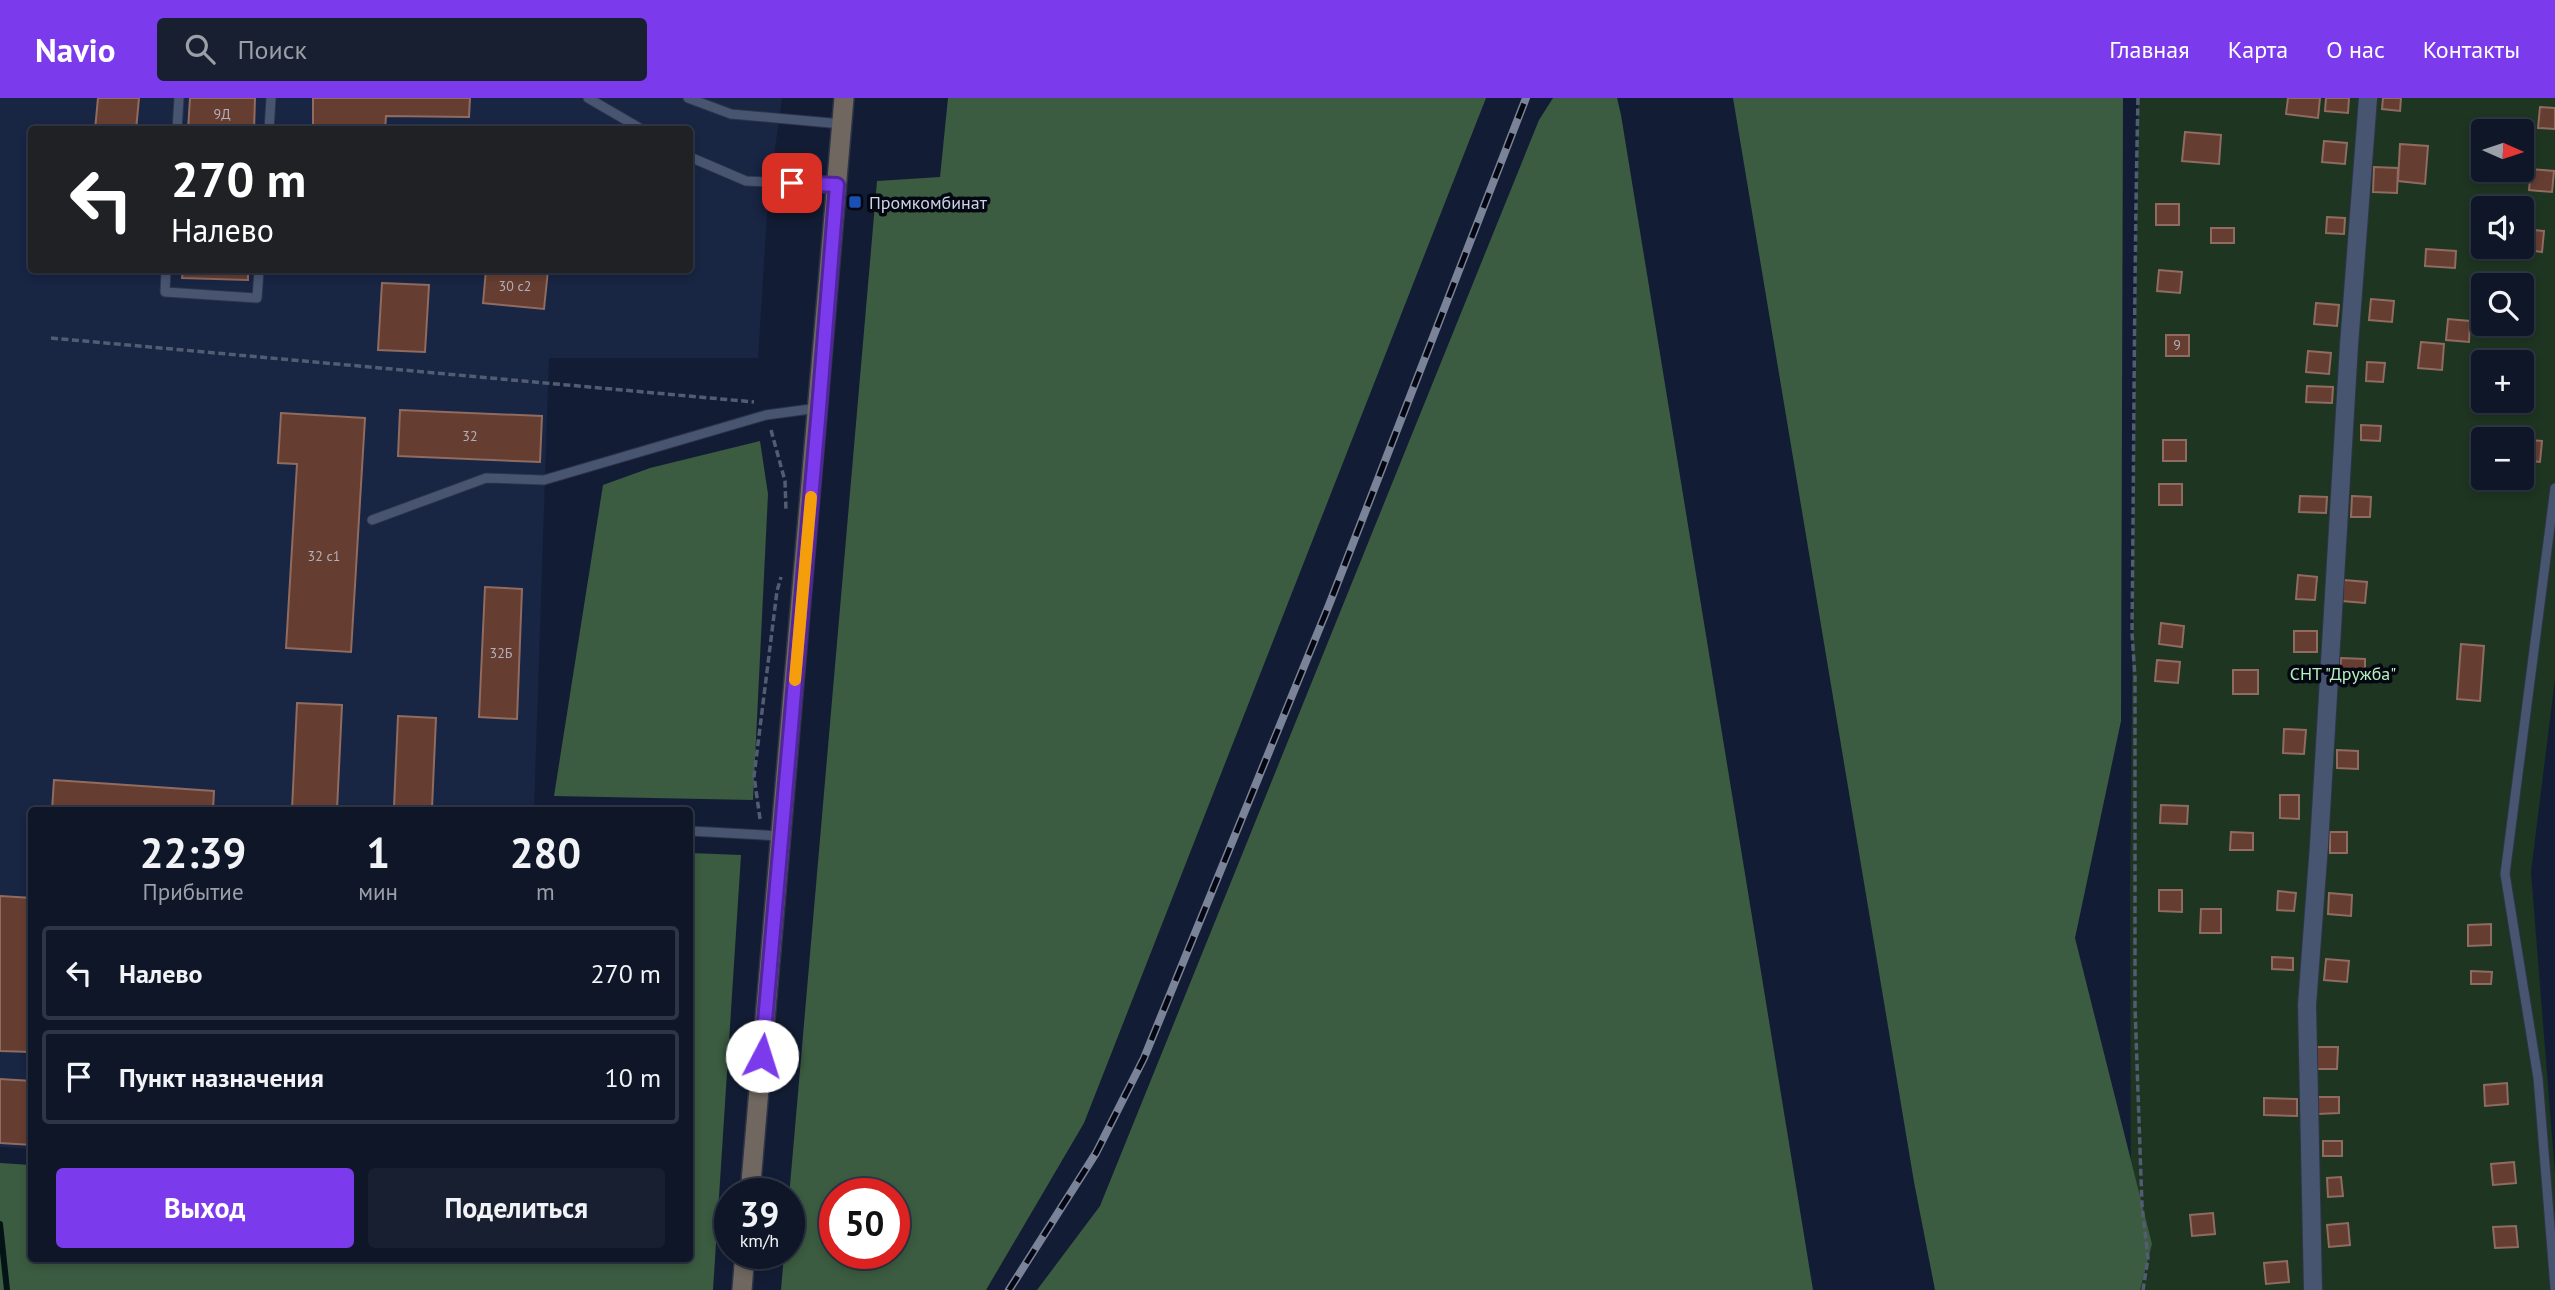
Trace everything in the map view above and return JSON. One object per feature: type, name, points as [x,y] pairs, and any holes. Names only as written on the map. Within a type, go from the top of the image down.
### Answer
[{"type":"main road","points":[[751,1178],[772,835],[819,408],[844,98]]},
{"type":"main road","points":[[742,1290],[744,1269]]},
{"type":"street","points":[[2313,1290],[2307,1005],[2349,345],[2368,98]]},
{"type":"lane","points":[[177,126],[179,98]]},
{"type":"lane","points":[[269,126],[271,98]]},
{"type":"lane","points":[[588,98],[636,126]]},
{"type":"lane","points":[[688,98],[731,114],[842,124]]},
{"type":"lane","points":[[693,158],[746,181],[837,185]]},
{"type":"lane","points":[[166,273],[165,292],[257,298],[259,273]]},
{"type":"lane","points":[[372,520],[486,478],[544,480],[766,415],[819,408]]},
{"type":"lane","points":[[2555,488],[2505,874],[2538,1078],[2555,1288]]},
{"type":"lane","points":[[693,831],[772,835]]},
{"type":"path","points":[[2138,98],[2132,633],[2135,677],[2135,1007],[2142,1206],[2148,1258],[2143,1290]]},
{"type":"path","points":[[51,338],[764,403]]},
{"type":"path","points":[[766,415],[785,481],[787,518]]},
{"type":"path","points":[[772,835],[754,776],[777,591],[784,566]]},
{"type":"shaded area","points":[[0,98],[782,98],[768,199],[758,358],[549,358],[534,807],[28,807],[28,1149],[0,1147]]},
{"type":"green space","points":[[948,98],[1486,98],[1084,1123],[986,1290],[781,1290],[783,1269],[805,1269],[805,1178],[791,1178],[877,181],[940,177]]},
{"type":"green space","points":[[1553,98],[1617,98],[1621,115],[1813,1290],[1037,1290],[1100,1206],[1539,120]]},
{"type":"green space","points":[[1733,98],[2123,98],[2121,721],[2075,938],[2152,1244],[2140,1290],[1935,1290],[1914,1182]]},
{"type":"green space","name":"СНТ \"Дружба\"","points":[[2138,98],[2555,98],[2555,679],[2531,872],[2555,1174],[2555,1290],[2127,1290],[2131,1244],[2130,886]]},
{"type":"green space","points":[[760,441],[768,494],[753,800],[554,796],[603,485],[650,468]]},
{"type":"green space","points":[[693,853],[741,855],[720,1178],[714,1178],[713,1290],[0,1290],[0,1163],[28,1165],[28,1262],[693,1262]]},
{"type":"building","points":[[98,98],[139,98],[136,126],[95,126]]},
{"type":"building","points":[[190,98],[255,98],[254,126],[188,126]]},
{"type":"building","points":[[313,98],[470,98],[469,117],[386,116],[385,126],[313,126]]},
{"type":"building","points":[[2288,98],[2320,98],[2318,118],[2286,114]]},
{"type":"building","points":[[2326,98],[2349,98],[2348,113],[2325,111]]},
{"type":"building","points":[[2383,98],[2401,98],[2400,111],[2382,109]]},
{"type":"building","points":[[2540,107],[2555,108],[2555,129],[2538,128]]},
{"type":"building","points":[[2185,132],[2221,135],[2219,164],[2182,161]]},
{"type":"building","points":[[2324,141],[2347,143],[2345,164],[2322,162]]},
{"type":"building","points":[[2400,144],[2428,146],[2425,184],[2398,181]]},
{"type":"building","points":[[2374,167],[2398,168],[2397,193],[2373,192]]},
{"type":"building","points":[[2534,169],[2554,171],[2552,192],[2529,190],[2530,182],[2534,182]]},
{"type":"building","points":[[2156,204],[2179,204],[2179,225],[2156,225]]},
{"type":"building","points":[[2327,217],[2345,218],[2344,234],[2326,233]]},
{"type":"building","points":[[2211,228],[2234,228],[2234,243],[2211,243]]},
{"type":"building","points":[[2534,230],[2544,231],[2542,252],[2534,251]]},
{"type":"building","points":[[2426,249],[2456,251],[2455,268],[2425,266]]},
{"type":"building","points":[[2159,270],[2182,272],[2180,293],[2157,291]]},
{"type":"building","points":[[183,273],[248,273],[248,280],[182,278]]},
{"type":"building","points":[[486,273],[548,273],[544,309],[483,303]]},
{"type":"building","points":[[382,283],[429,285],[425,352],[378,350]]},
{"type":"building","points":[[2371,299],[2394,301],[2392,322],[2369,320]]},
{"type":"building","points":[[2316,303],[2339,305],[2337,326],[2314,324]]},
{"type":"building","points":[[2448,319],[2470,321],[2469,342],[2446,340]]},
{"type":"building","points":[[2166,335],[2189,335],[2189,356],[2166,356]]},
{"type":"building","points":[[2421,342],[2444,344],[2442,370],[2418,368]]},
{"type":"building","points":[[2308,351],[2331,353],[2329,374],[2306,372]]},
{"type":"building","points":[[2367,362],[2385,363],[2383,382],[2366,381]]},
{"type":"building","points":[[2307,386],[2333,387],[2332,403],[2306,402]]},
{"type":"building","points":[[400,410],[542,416],[540,462],[398,456]]},
{"type":"building","points":[[281,413],[365,418],[351,652],[286,648],[297,464],[278,463]]},
{"type":"building","points":[[2361,425],[2381,426],[2380,441],[2361,440]]},
{"type":"building","points":[[2163,440],[2186,440],[2186,461],[2163,461]]},
{"type":"building","points":[[2534,440],[2542,441],[2540,462],[2534,461]]},
{"type":"building","points":[[2159,484],[2182,484],[2182,505],[2159,505]]},
{"type":"building","points":[[2300,496],[2327,497],[2326,513],[2299,512]]},
{"type":"building","points":[[2352,496],[2371,497],[2370,517],[2351,517]]},
{"type":"building","points":[[2298,575],[2317,577],[2315,600],[2296,599]]},
{"type":"building","points":[[2344,580],[2367,582],[2365,603],[2342,601]]},
{"type":"building","points":[[485,587],[522,589],[517,719],[479,717]]},
{"type":"building","points":[[2161,623],[2184,626],[2182,647],[2159,644]]},
{"type":"building","points":[[2294,631],[2317,631],[2317,652],[2294,652]]},
{"type":"building","points":[[2461,644],[2484,646],[2480,701],[2457,699]]},
{"type":"building","points":[[2341,658],[2365,659],[2365,676],[2340,675]]},
{"type":"building","points":[[2157,660],[2180,662],[2178,683],[2155,681]]},
{"type":"building","points":[[2233,670],[2258,670],[2258,694],[2233,694]]},
{"type":"building","points":[[297,703],[342,705],[337,807],[292,807]]},
{"type":"building","points":[[398,716],[436,718],[432,807],[394,807]]},
{"type":"building","points":[[2284,729],[2306,730],[2304,754],[2283,753]]},
{"type":"building","points":[[2337,750],[2358,751],[2358,769],[2337,768]]},
{"type":"building","points":[[54,780],[214,791],[213,807],[52,807]]},
{"type":"building","points":[[2280,795],[2299,795],[2299,819],[2280,818]]},
{"type":"building","points":[[2161,805],[2188,806],[2187,824],[2160,823]]},
{"type":"building","points":[[2231,832],[2253,833],[2253,850],[2230,850]]},
{"type":"building","points":[[2330,832],[2347,832],[2347,853],[2330,853]]},
{"type":"building","points":[[2159,890],[2182,890],[2182,912],[2159,911]]},
{"type":"building","points":[[2278,891],[2296,893],[2294,911],[2277,910]]},
{"type":"building","points":[[2329,893],[2352,895],[2351,916],[2328,914]]},
{"type":"building","points":[[0,896],[28,898],[28,1052],[0,1051]]},
{"type":"building","points":[[2201,909],[2221,909],[2221,933],[2200,933]]},
{"type":"building","points":[[2491,924],[2491,945],[2468,946],[2468,925]]},
{"type":"building","points":[[2272,957],[2293,958],[2293,970],[2272,969]]},
{"type":"building","points":[[2326,959],[2349,961],[2347,982],[2324,980]]},
{"type":"building","points":[[2471,971],[2492,972],[2491,984],[2471,984]]},
{"type":"building","points":[[2316,1047],[2338,1047],[2337,1069],[2316,1069]]},
{"type":"building","points":[[0,1079],[28,1081],[28,1145],[0,1143]]},
{"type":"building","points":[[2507,1083],[2508,1104],[2485,1106],[2484,1085]]},
{"type":"building","points":[[2318,1097],[2339,1097],[2339,1113],[2318,1114]]},
{"type":"building","points":[[2264,1098],[2297,1099],[2297,1116],[2264,1115]]},
{"type":"building","points":[[2323,1141],[2342,1141],[2342,1156],[2323,1156]]},
{"type":"building","points":[[2514,1162],[2516,1183],[2493,1185],[2491,1164]]},
{"type":"building","points":[[2341,1177],[2343,1196],[2328,1197],[2327,1178]]},
{"type":"building","points":[[2213,1213],[2215,1234],[2192,1236],[2190,1215]]},
{"type":"building","points":[[2348,1223],[2350,1245],[2329,1247],[2327,1225]]},
{"type":"building","points":[[2516,1226],[2518,1247],[2495,1248],[2493,1227]]},
{"type":"building","points":[[2287,1261],[2289,1282],[2266,1284],[2264,1263]]},
{"type":"waterway","points":[[0,1224],[7,1290]]},
{"type":"railway","points":[[1009,1290],[1096,1153],[1144,1058],[1329,605],[1526,98]]},
{"type":"slow traffic","points":[[795,680],[811,497]]},
{"type":"place","name":"Промкомбинат","points":[[855,202]]},
{"type":"route","points":[[762,1056],[837,185],[792,183]]}]
